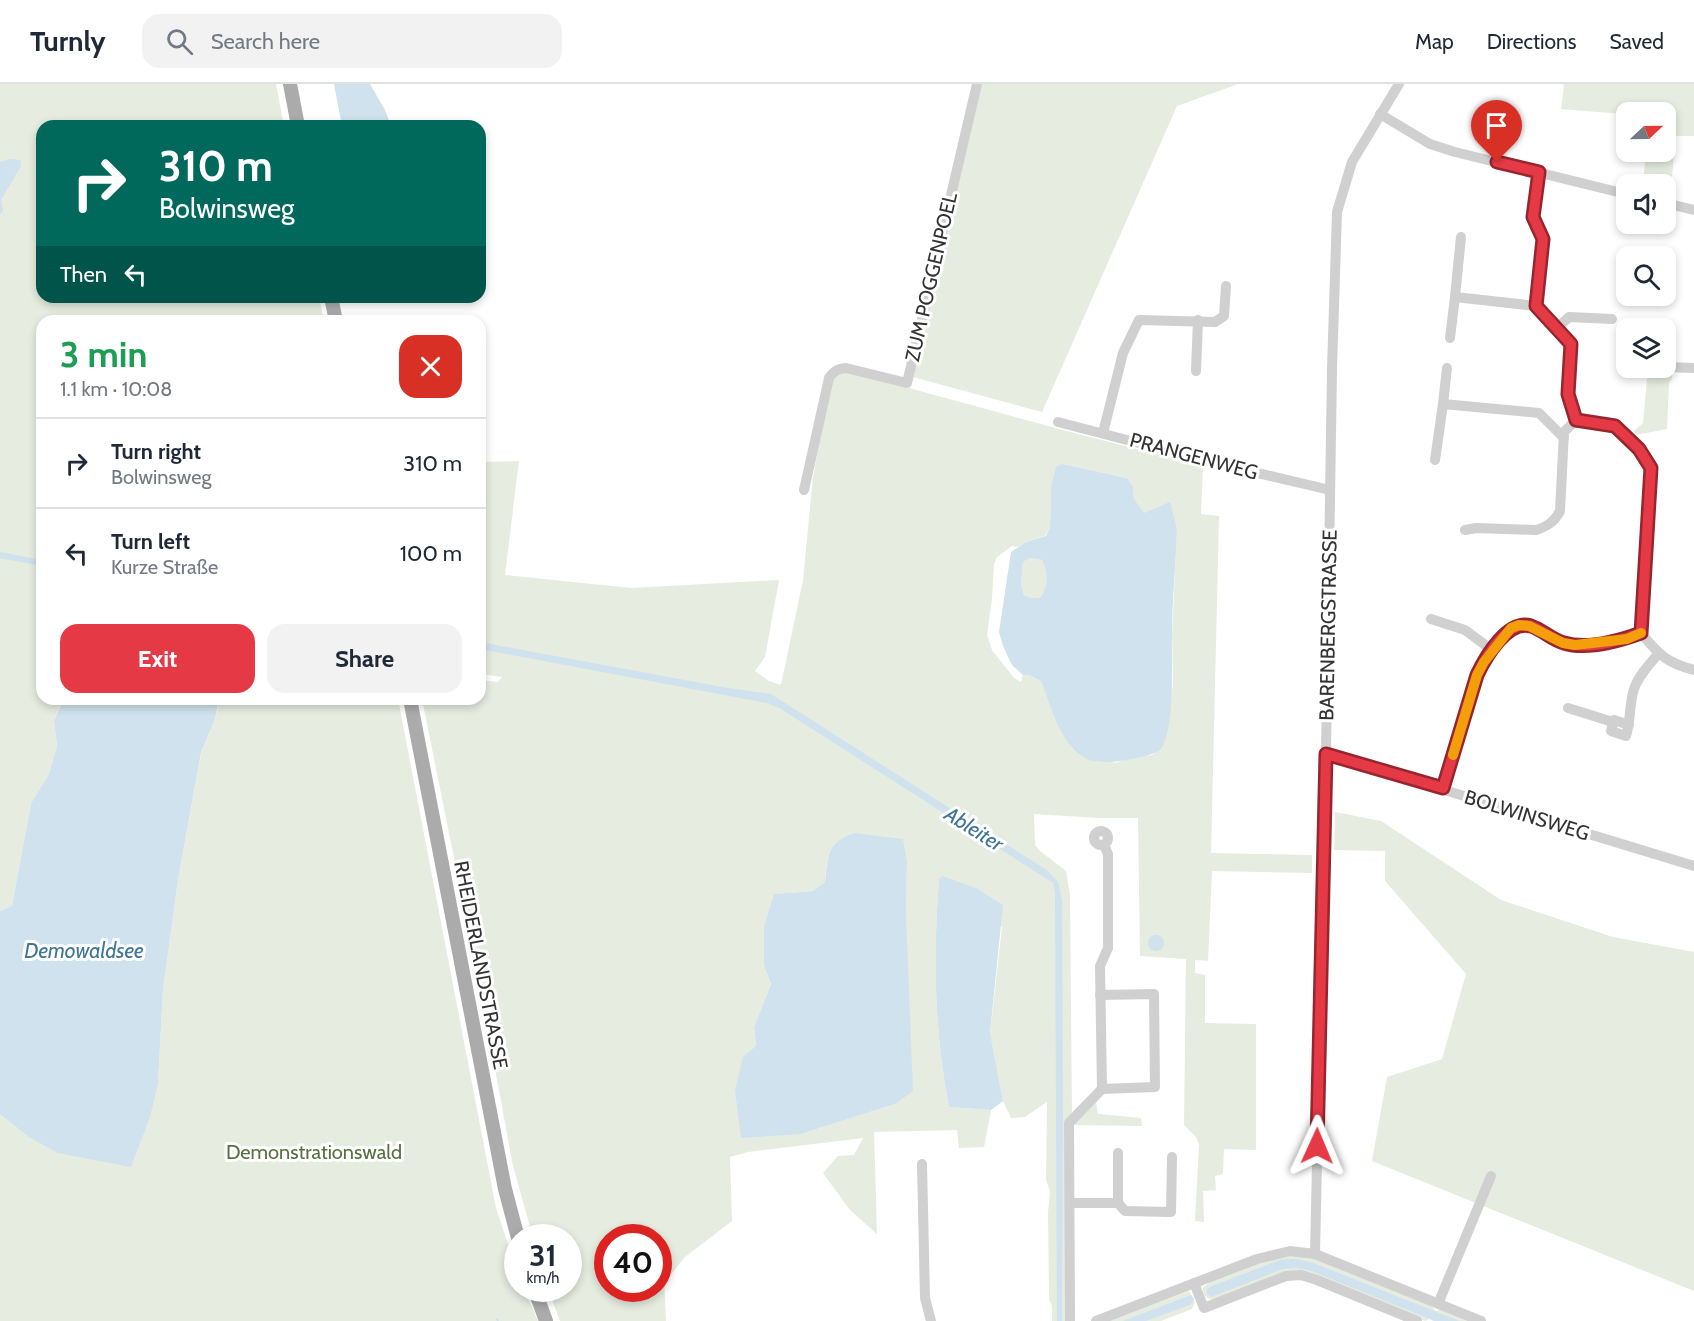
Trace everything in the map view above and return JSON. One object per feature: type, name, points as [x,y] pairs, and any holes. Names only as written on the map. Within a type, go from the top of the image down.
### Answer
[{"type":"main road","points":[[290,84],[297,120]]},
{"type":"main road","name":"RHEIDERLANDSTRASSE","points":[[411,705],[505,1189],[514,1224]]},
{"type":"main road","points":[[539,1302],[546,1321]]},
{"type":"street","name":"ZUM POGGENPOEL","points":[[804,490],[832,373],[837,369],[846,368],[907,383],[977,84]]},
{"type":"street","name":"BARENBERGSTRASSE","points":[[1315,1254],[1337,212],[1352,162],[1399,84]]},
{"type":"street","points":[[1380,114],[1430,144],[1616,191]]},
{"type":"street","points":[[1536,306],[1543,239],[1533,217],[1539,172]]},
{"type":"street","points":[[1676,206],[1694,210]]},
{"type":"street","points":[[1450,338],[1461,237]]},
{"type":"street","points":[[1103,432],[1123,353],[1139,320],[1215,322],[1224,316],[1226,286]]},
{"type":"street","points":[[1455,297],[1536,306],[1571,344],[1568,394],[1576,420]]},
{"type":"street","points":[[1557,328],[1569,316],[1612,319]]},
{"type":"street","points":[[1197,371],[1198,320]]},
{"type":"street","points":[[1676,367],[1694,368]]},
{"type":"street","points":[[1435,460],[1447,368]]},
{"type":"street","points":[[1443,404],[1539,413],[1564,438]]},
{"type":"street","points":[[1465,530],[1476,528],[1536,530],[1554,521],[1560,511],[1564,432],[1576,420]]},
{"type":"street","points":[[1576,420],[1615,426],[1639,449],[1651,468],[1641,633],[1658,654],[1672,664],[1694,670]]},
{"type":"street","name":"PRANGENWEG","points":[[1058,422],[1103,432],[1215,464],[1330,490]]},
{"type":"street","points":[[1431,619],[1465,630],[1492,650]]},
{"type":"street","points":[[1443,788],[1477,675],[1492,650],[1511,628],[1519,625],[1529,626],[1563,643],[1575,645],[1627,639],[1641,633]]},
{"type":"street","points":[[1568,708],[1613,722],[1611,731],[1626,736],[1634,689],[1641,675],[1658,654]]},
{"type":"street","name":"BOLWINSWEG","points":[[1326,754],[1694,866]]},
{"type":"street","points":[[1102,1089],[1100,966],[1108,948],[1108,854],[1104,845]]},
{"type":"street","points":[[1070,1321],[1069,1123],[1102,1089],[1155,1087],[1154,994],[1100,994]]},
{"type":"street","points":[[1118,1153],[1118,1203],[1125,1211],[1171,1212],[1172,1157]]},
{"type":"street","points":[[922,1164],[925,1298],[931,1321]]},
{"type":"street","points":[[1438,1304],[1491,1176]]},
{"type":"street","points":[[1070,1203],[1118,1203]]},
{"type":"street","points":[[1096,1321],[1257,1258],[1290,1251],[1315,1254],[1481,1321]]},
{"type":"street","points":[[1194,1283],[1204,1308],[1286,1276],[1301,1275],[1417,1321]]},
{"type":"green space","points":[[0,84],[276,84],[283,120],[36,120],[36,303],[320,303],[323,315],[36,315],[36,705],[60,705],[54,721],[57,746],[49,774],[31,803],[12,906],[0,911]]},
{"type":"green space","points":[[981,84],[1238,84],[1177,106],[1042,412],[913,377]]},
{"type":"green space","points":[[1562,84],[1694,84],[1694,136],[1676,136],[1676,102],[1616,102],[1616,114],[1561,109],[1564,85]]},
{"type":"green space","points":[[1645,162],[1673,162],[1672,174],[1644,174]]},
{"type":"green space","points":[[847,371],[1203,466],[1201,514],[1219,516],[1211,853],[1312,855],[1312,873],[1212,871],[1208,961],[1195,960],[1195,973],[1205,975],[1205,1023],[1256,1024],[1256,1150],[1224,1149],[1223,1174],[1215,1176],[1216,1190],[1203,1191],[1204,1222],[1195,1221],[1199,1144],[1196,1137],[1184,1125],[1186,959],[1140,956],[1138,818],[1034,814],[1035,845],[1066,871],[1070,895],[1072,1116],[1068,1321],[1052,1321],[1052,1306],[1049,1299],[1048,1212],[1050,1192],[1046,1179],[1047,1102],[1025,1117],[1011,1118],[1003,1101],[990,1034],[1002,927],[939,879],[936,993],[944,1079],[949,1107],[991,1110],[984,1147],[959,1148],[957,1130],[874,1132],[877,1234],[850,1210],[823,1173],[838,1156],[854,1155],[863,1138],[748,1152],[730,1157],[732,1221],[685,1257],[672,1273],[672,1224],[594,1224],[594,1302],[665,1302],[666,1321],[560,1321],[553,1302],[582,1302],[582,1224],[529,1224],[513,1166],[423,705],[486,705],[486,681],[498,682],[502,677],[486,675],[486,462],[519,461],[505,575],[631,588],[779,580],[765,657],[755,671],[769,681],[781,685],[803,580],[813,477],[831,378]],"holes":[[[1062,464],[1127,478],[1133,486],[1134,499],[1144,514],[1169,503],[1177,529],[1172,634],[1173,684],[1168,726],[1161,749],[1152,755],[1115,763],[1072,747],[1055,719],[1041,681],[1029,675],[1023,675],[1021,682],[1014,678],[992,650],[987,635],[994,564],[997,557],[1012,546],[1018,547],[1045,536],[1050,527],[1051,487]],[[854,833],[907,863],[895,1104],[801,1134],[756,1046],[754,1027],[771,984],[764,966],[774,894],[813,891],[825,882],[828,858],[833,846]]]},
{"type":"green space","points":[[1647,378],[1672,378],[1669,383],[1667,429],[1636,435],[1634,431],[1643,423]]},
{"type":"green space","points":[[1030,558],[1042,560],[1046,570],[1047,579],[1041,598],[1024,595],[1021,584],[1023,562]]},
{"type":"green space","name":"Demonstrationswald","points":[[218,705],[399,705],[496,1208],[504,1232],[504,1302],[530,1302],[538,1321],[0,1321],[0,1114],[27,1136],[158,1083],[163,990],[178,880],[201,754]]},
{"type":"green space","points":[[1335,812],[1381,821],[1501,900],[1613,937],[1694,952],[1694,1291],[1372,1161],[1387,1077],[1442,1059],[1466,974],[1385,881],[1385,851],[1334,850]]},
{"type":"green space","points":[[1096,1102],[1098,1114],[1141,1118],[1142,1126],[1074,1125]]},
{"type":"green space","points":[[1290,1255],[1307,1256],[1431,1305],[1436,1311],[1440,1309],[1471,1321],[1433,1321],[1430,1319],[1425,1321],[1311,1275],[1213,1300],[1204,1295],[1203,1288],[1219,1277]]},
{"type":"green space","points":[[1189,1291],[1195,1302],[1192,1309],[1161,1321],[1107,1321]]},
{"type":"water","points":[[334,84],[370,84],[389,120],[341,120]]},
{"type":"water","points":[[10,159],[20,160],[21,166],[1,200],[3,210],[0,215],[0,162]]},
{"type":"water","points":[[1062,464],[1127,478],[1133,486],[1134,499],[1144,513],[1170,502],[1177,529],[1172,622],[1171,710],[1166,738],[1158,752],[1105,762],[1089,760],[1078,753],[1063,735],[1041,681],[1029,675],[1023,675],[1012,665],[1003,646],[999,632],[1011,552],[1026,542],[1046,536],[1050,527],[1051,487],[1056,467]],"holes":[[[1030,558],[1042,560],[1047,579],[1043,593],[1040,598],[1024,595],[1021,584],[1023,562]]]},
{"type":"water","points":[[0,552],[36,559],[36,565],[0,558]]},
{"type":"water","name":"Ableiter","points":[[486,643],[771,694],[1048,871],[1058,882],[1062,901],[1062,1321],[1057,1321],[1055,895],[1053,883],[781,709],[767,703],[486,650]]},
{"type":"water","name":"Demowaldsee","points":[[61,705],[218,705],[215,719],[201,753],[178,880],[163,990],[158,1083],[150,1117],[131,1167],[58,1153],[27,1136],[0,1114],[0,911],[12,906],[31,803],[49,774],[57,746],[54,721]]},
{"type":"water","points":[[854,833],[903,839],[907,863],[906,917],[913,1091],[895,1104],[801,1134],[741,1138],[735,1090],[743,1057],[756,1046],[754,1027],[771,984],[764,966],[764,927],[774,894],[813,891],[825,882],[828,858],[833,846]]},
{"type":"water","points":[[942,876],[976,888],[1003,905],[990,1033],[1003,1101],[991,1110],[949,1107],[940,1050],[936,993],[937,908],[939,879]]},
{"type":"water","points":[[1153,935],[1159,935],[1164,943],[1162,949],[1153,951],[1148,946],[1148,940]]},
{"type":"water","points":[[1295,1259],[1311,1262],[1459,1321],[1435,1321],[1309,1270],[1296,1268],[1283,1269],[1211,1297],[1207,1294],[1207,1289],[1212,1286],[1280,1260]]},
{"type":"water","points":[[1191,1295],[1194,1299],[1190,1305],[1146,1321],[1123,1321]]},
{"type":"slow traffic","points":[[1453,755],[1477,675],[1492,650],[1511,628],[1519,625],[1529,626],[1563,643],[1575,645],[1627,639],[1641,633]]},
{"type":"route","points":[[1317,1146],[1326,754],[1443,788],[1477,675],[1492,650],[1511,628],[1519,625],[1529,626],[1563,643],[1575,645],[1627,639],[1641,633],[1651,468],[1639,449],[1615,426],[1576,420],[1568,394],[1571,344],[1536,306],[1543,239],[1533,217],[1539,172],[1497,162]]}]
